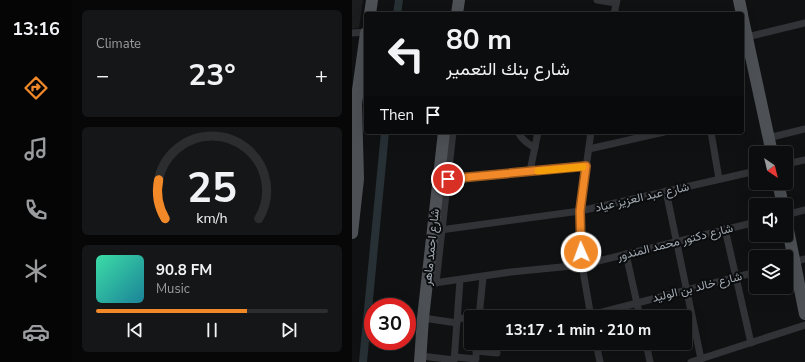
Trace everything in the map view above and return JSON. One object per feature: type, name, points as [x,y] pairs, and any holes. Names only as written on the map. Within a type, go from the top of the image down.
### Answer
[{"type":"main road","points":[[370,12],[372,0]]},
{"type":"main road","points":[[457,12],[459,0]]},
{"type":"main road","points":[[739,0],[741,12]]},
{"type":"main road","points":[[744,26],[746,37],[746,54],[770,146]]},
{"type":"main road","points":[[352,233],[358,179],[354,103],[364,45]]},
{"type":"main road","name":"شارع احمد ماهر","points":[[420,359],[423,318],[432,283],[443,180],[444,134]]},
{"type":"main road","points":[[791,242],[802,286],[805,314]]},
{"type":"street","points":[[597,0],[616,1],[614,12]]},
{"type":"street","points":[[746,37],[805,23]]},
{"type":"street","points":[[352,33],[364,33]]},
{"type":"street","points":[[768,138],[805,130]]},
{"type":"street","points":[[453,134],[443,180],[586,166]]},
{"type":"street","points":[[519,134],[525,142],[535,148]]},
{"type":"street","points":[[530,172],[538,134]]},
{"type":"street","points":[[590,310],[582,265],[580,211],[591,134]]},
{"type":"street","points":[[589,149],[652,134]]},
{"type":"street","points":[[711,134],[719,179]]},
{"type":"street","points":[[793,163],[805,160]]},
{"type":"street","name":"شارع عبد العزيز عياد","points":[[437,230],[580,211],[749,173]]},
{"type":"street","points":[[666,192],[701,359]]},
{"type":"street","points":[[793,213],[805,210]]},
{"type":"street","name":"شارع دكتور محمد المندور","points":[[432,283],[511,272],[582,265],[749,224]]},
{"type":"street","points":[[725,229],[751,343]]},
{"type":"street","points":[[626,254],[638,310]]},
{"type":"street","name":"شارع خالد بن الوليد","points":[[612,310],[749,274]]},
{"type":"street","points":[[480,310],[483,277]]},
{"type":"street","points":[[454,360],[460,280]]},
{"type":"street","points":[[423,318],[457,321],[464,320]]},
{"type":"street","points":[[691,362],[805,325]]},
{"type":"street","points":[[597,350],[600,362]]},
{"type":"street","points":[[647,350],[650,362]]},
{"type":"street","points":[[420,359],[476,361],[476,351],[497,352]]},
{"type":"shaded area","points":[[352,0],[363,0],[359,28],[352,29]]},
{"type":"waterway","points":[[397,12],[399,0]]},
{"type":"waterway","points":[[363,362],[385,134]]},
{"type":"slow traffic","points":[[538,171],[583,167]]},
{"type":"route","points":[[448,179],[586,166],[580,211],[581,252]]}]
